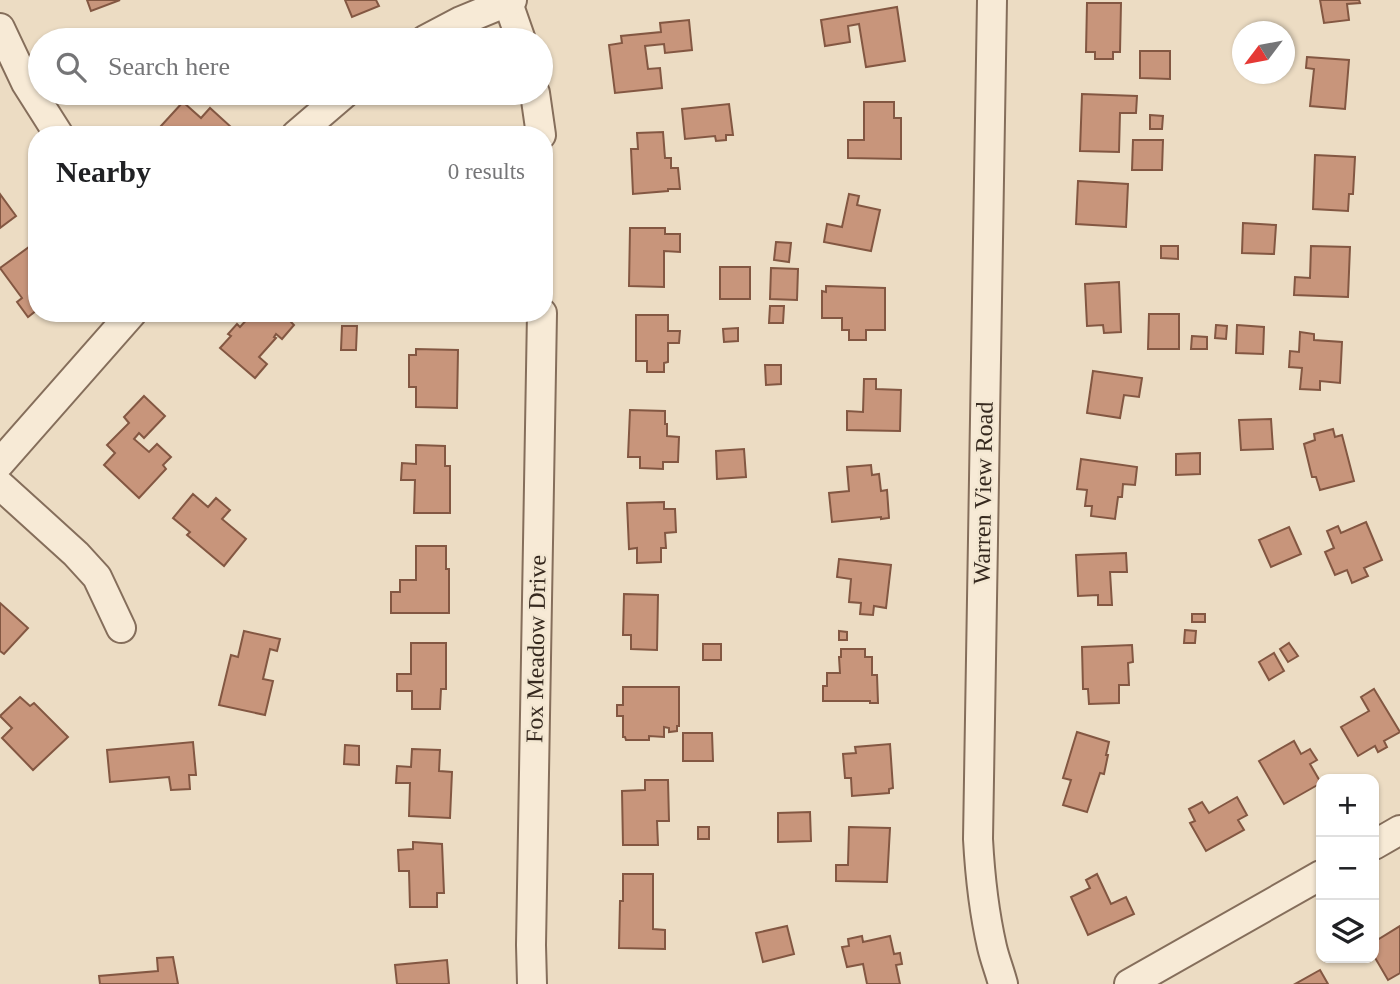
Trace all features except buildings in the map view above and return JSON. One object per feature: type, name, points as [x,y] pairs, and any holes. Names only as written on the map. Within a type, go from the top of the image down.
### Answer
[{"type":"street","points":[[448,28],[509,0],[517,28]]},
{"type":"street","name":"Warren View Road","points":[[992,0],[978,839],[984,908],[991,946],[1003,984]]},
{"type":"street","points":[[0,28],[28,86]]},
{"type":"street","points":[[40,105],[53,126]]},
{"type":"street","points":[[306,126],[331,105]]},
{"type":"street","points":[[537,105],[540,126]]},
{"type":"street","points":[[0,463],[124,322]]},
{"type":"street","name":"Fox Meadow Drive","points":[[532,984],[542,322]]},
{"type":"street","points":[[0,485],[76,554],[97,577],[121,628]]},
{"type":"street","points":[[1379,842],[1400,830]]},
{"type":"street","points":[[1129,984],[1316,878]]}]
